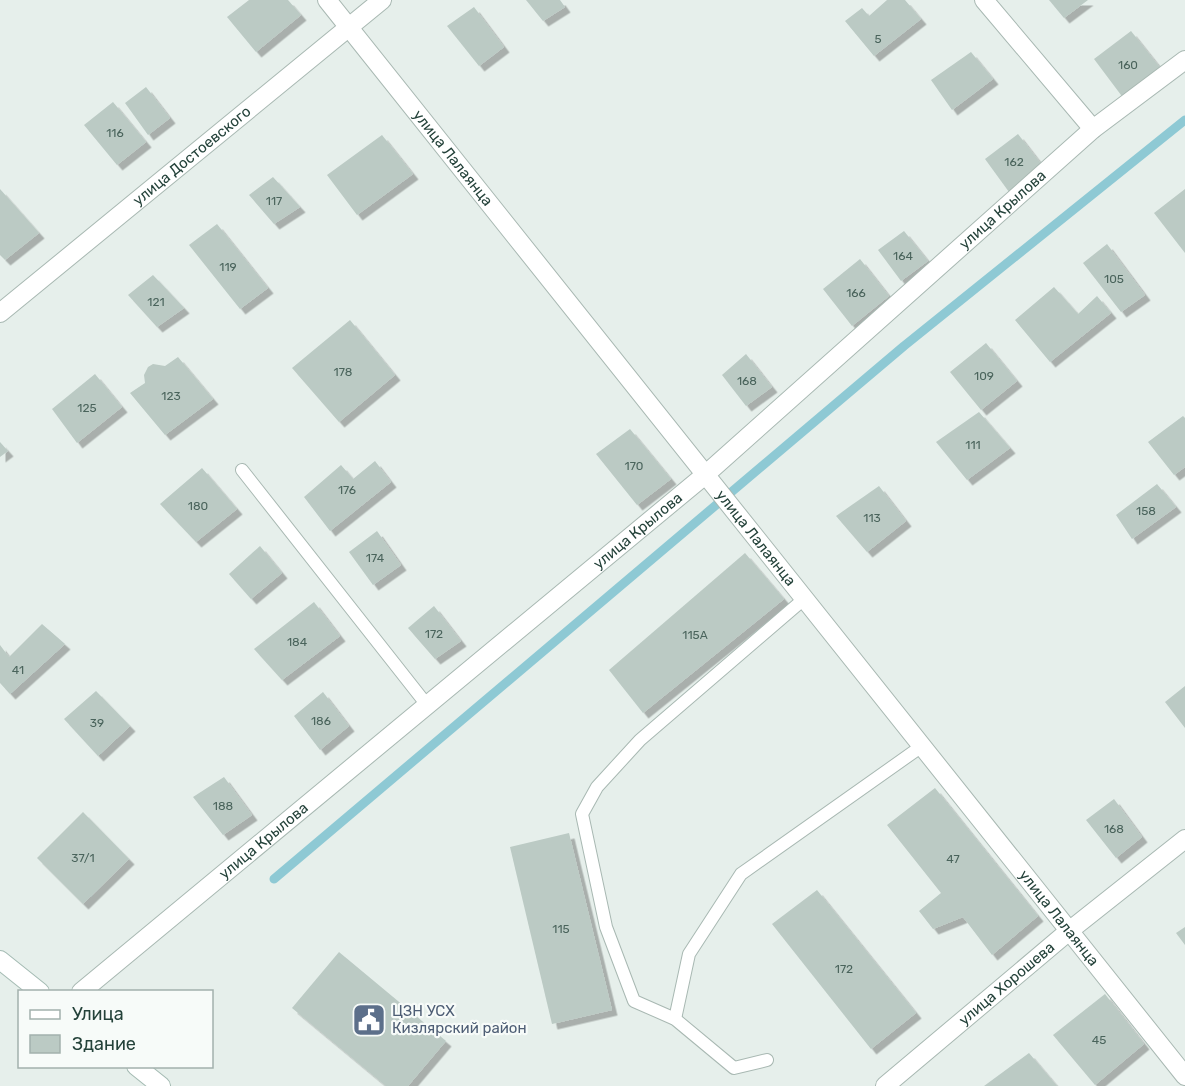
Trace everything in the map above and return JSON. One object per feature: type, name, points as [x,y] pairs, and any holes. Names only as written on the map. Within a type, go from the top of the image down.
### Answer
[{"type":"street","name":"улица Лалаянца","points":[[327,0],[1185,1076]]},
{"type":"street","name":"улица Достоевского","points":[[2,308],[382,0]]},
{"type":"street","points":[[984,0],[1093,129]]},
{"type":"street","name":"улица Крылова","points":[[83,990],[705,475],[1093,129],[1185,60]]},
{"type":"street","name":"улица Хорошева","points":[[885,1086],[1069,930],[1185,839]]},
{"type":"street","points":[[0,960],[38,990]]},
{"type":"street","points":[[138,1068],[161,1086]]},
{"type":"lane","points":[[242,470],[427,705]]},
{"type":"lane","points":[[767,1060],[735,1068],[675,1019],[634,1001],[606,927],[582,814],[597,787],[640,740],[804,598]]},
{"type":"lane","points":[[675,1019],[688,954],[741,874],[922,746]]},
{"type":"building","points":[[249,0],[288,0],[301,15],[256,52],[227,17]]},
{"type":"building","points":[[526,0],[560,0],[565,7],[543,21]]},
{"type":"building","points":[[887,0],[905,0],[921,19],[874,56],[845,21],[862,8],[869,16]]},
{"type":"building","points":[[1049,0],[1088,0],[1064,18]]},
{"type":"building","points":[[474,7],[504,47],[479,66],[447,26]]},
{"type":"building","points":[[1131,31],[1162,70],[1124,99],[1094,59]]},
{"type":"building","points":[[971,52],[993,79],[952,110],[931,80]]},
{"type":"building","points":[[146,87],[170,118],[148,135],[125,103]]},
{"type":"building","points":[[113,102],[146,142],[117,165],[84,125]]},
{"type":"building","points":[[1018,134],[1042,165],[1009,192],[985,159]]},
{"type":"building","points":[[382,135],[413,174],[357,215],[327,175]]},
{"type":"building","points":[[273,177],[300,207],[274,224],[249,195]]},
{"type":"building","points":[[0,189],[39,233],[5,260],[0,255]]},
{"type":"building","points":[[1185,189],[1185,253],[1154,213]]},
{"type":"building","points":[[217,224],[268,288],[240,309],[189,245]]},
{"type":"building","points":[[904,231],[928,261],[901,281],[878,250]]},
{"type":"building","points":[[1107,244],[1145,295],[1121,312],[1083,263]]},
{"type":"building","points":[[860,259],[889,296],[852,326],[823,289]]},
{"type":"building","points":[[153,275],[184,308],[157,327],[128,295]]},
{"type":"building","points":[[1054,287],[1078,314],[1097,296],[1111,313],[1050,362],[1015,320]]},
{"type":"building","points":[[350,320],[395,375],[339,422],[292,368]]},
{"type":"building","points":[[986,343],[1017,381],[981,410],[950,372]]},
{"type":"building","points":[[746,354],[772,387],[746,406],[722,375]]},
{"type":"building","points":[[178,357],[213,399],[165,435],[130,393],[145,383],[144,375],[148,367],[153,364],[165,366]]},
{"type":"building","points":[[95,374],[122,407],[77,443],[52,409]]},
{"type":"building","points":[[979,412],[1010,448],[967,480],[936,442]]},
{"type":"building","points":[[1183,416],[1185,418],[1185,467],[1174,475],[1148,442]]},
{"type":"building","points":[[630,429],[671,479],[637,505],[596,454]]},
{"type":"building","points":[[0,442],[8,451],[0,457]]},
{"type":"building","points":[[375,461],[391,482],[330,531],[304,497],[341,465],[353,479]]},
{"type":"building","points":[[202,468],[237,509],[196,542],[160,504]]},
{"type":"building","points":[[1157,484],[1176,507],[1132,539],[1116,515]]},
{"type":"building","points":[[879,486],[906,521],[867,552],[836,516]]},
{"type":"building","points":[[377,531],[401,565],[373,585],[349,552]]},
{"type":"building","points":[[260,546],[282,573],[251,599],[229,574]]},
{"type":"building","points":[[745,553],[784,599],[643,713],[609,670]]},
{"type":"building","points":[[314,602],[340,636],[282,680],[254,649]]},
{"type":"building","points":[[434,606],[461,641],[435,659],[408,628]]},
{"type":"building","points":[[42,624],[65,644],[10,694],[0,683],[0,645],[9,657]]},
{"type":"building","points":[[1185,686],[1185,728],[1165,702]]},
{"type":"building","points":[[96,691],[130,726],[98,756],[64,719]]},
{"type":"building","points":[[323,692],[349,726],[320,750],[294,716]]},
{"type":"building","points":[[224,777],[252,815],[223,835],[193,797]]},
{"type":"building","points":[[935,788],[1038,916],[992,955],[963,917],[933,929],[919,911],[941,893],[887,825]]},
{"type":"building","points":[[1114,799],[1142,837],[1116,858],[1086,820]]},
{"type":"building","points":[[83,812],[129,859],[83,904],[37,858]]},
{"type":"building","points":[[569,833],[612,1010],[552,1024],[510,847]]},
{"type":"building","points":[[817,890],[916,1013],[871,1049],[772,924]]},
{"type":"building","points":[[1185,927],[1185,945],[1176,933]]},
{"type":"building","points":[[339,952],[446,1041],[408,1086],[386,1086],[292,1008]]},
{"type":"building","points":[[1105,994],[1144,1044],[1095,1085],[1053,1035]]},
{"type":"building","points":[[1029,1053],[1057,1086],[984,1086]]},
{"type":"waterway","points":[[274,879],[904,346],[1185,120]]},
{"type":"place","name":"ЦЗН УСХ Кизлярский район","points":[[369,1020]]}]
